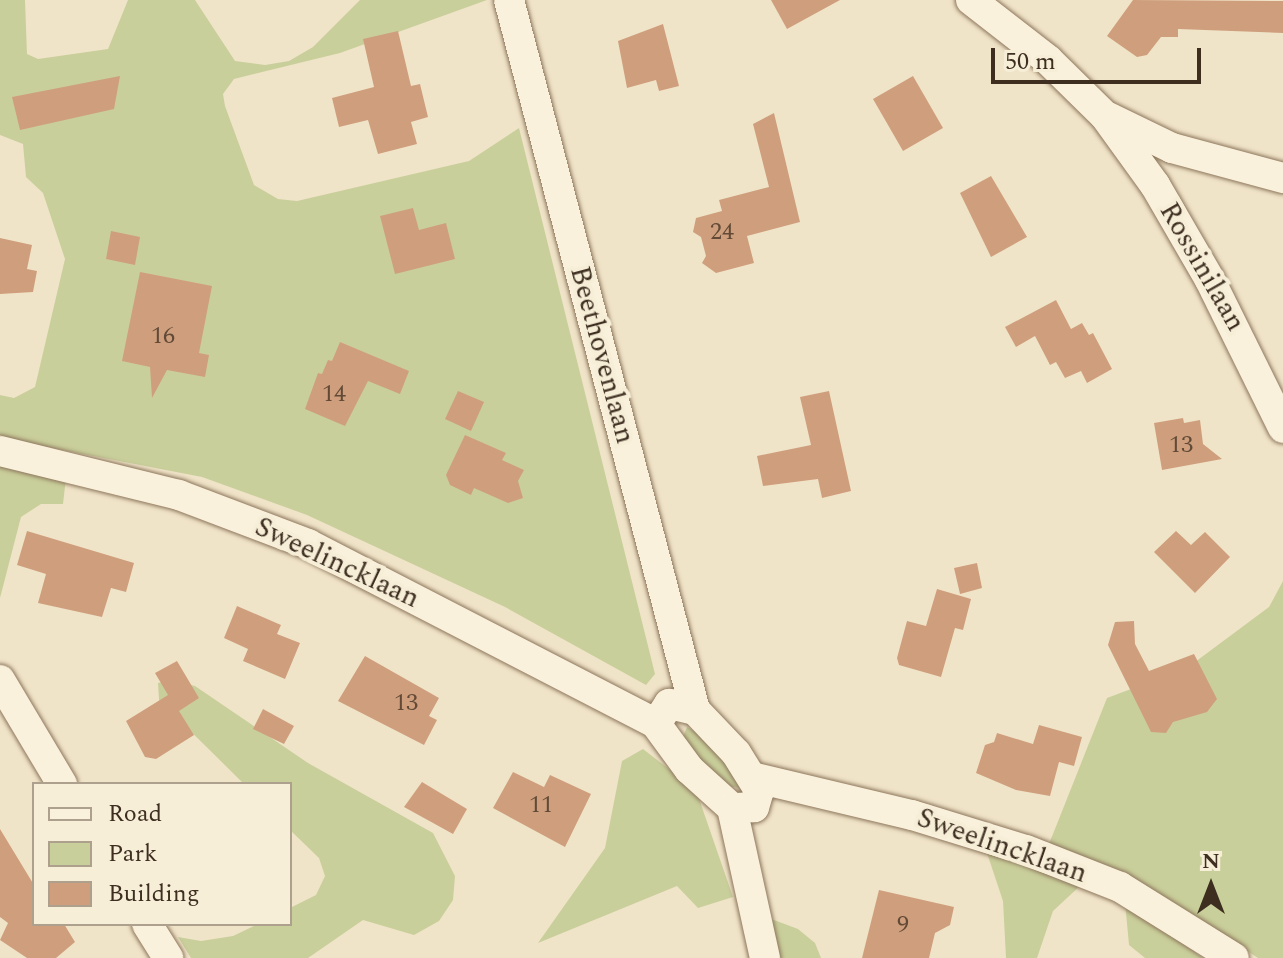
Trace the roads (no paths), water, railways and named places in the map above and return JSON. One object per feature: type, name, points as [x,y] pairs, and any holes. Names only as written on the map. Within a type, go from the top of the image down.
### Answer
[{"type":"street","name":"Beethovenlaan","points":[[509,0],[695,710]]},
{"type":"street","name":"Rossinilaan","points":[[971,0],[1048,60],[1105,116],[1155,185],[1223,303],[1283,428]]},
{"type":"street","name":"Rossinilaan","points":[[1105,116],[1172,148],[1283,178]]},
{"type":"street","name":"Sweelincklaan","points":[[0,451],[179,495],[308,544],[656,724],[689,769],[732,808]]},
{"type":"street","points":[[0,680],[61,782]]},
{"type":"street","points":[[656,724],[669,704],[695,710],[736,753],[752,777],[759,799],[754,807],[732,808],[765,958]]},
{"type":"street","name":"Sweelincklaan","points":[[752,777],[883,807],[1026,850],[1120,887],[1234,958]]},
{"type":"street","points":[[148,926],[168,958]]}]
